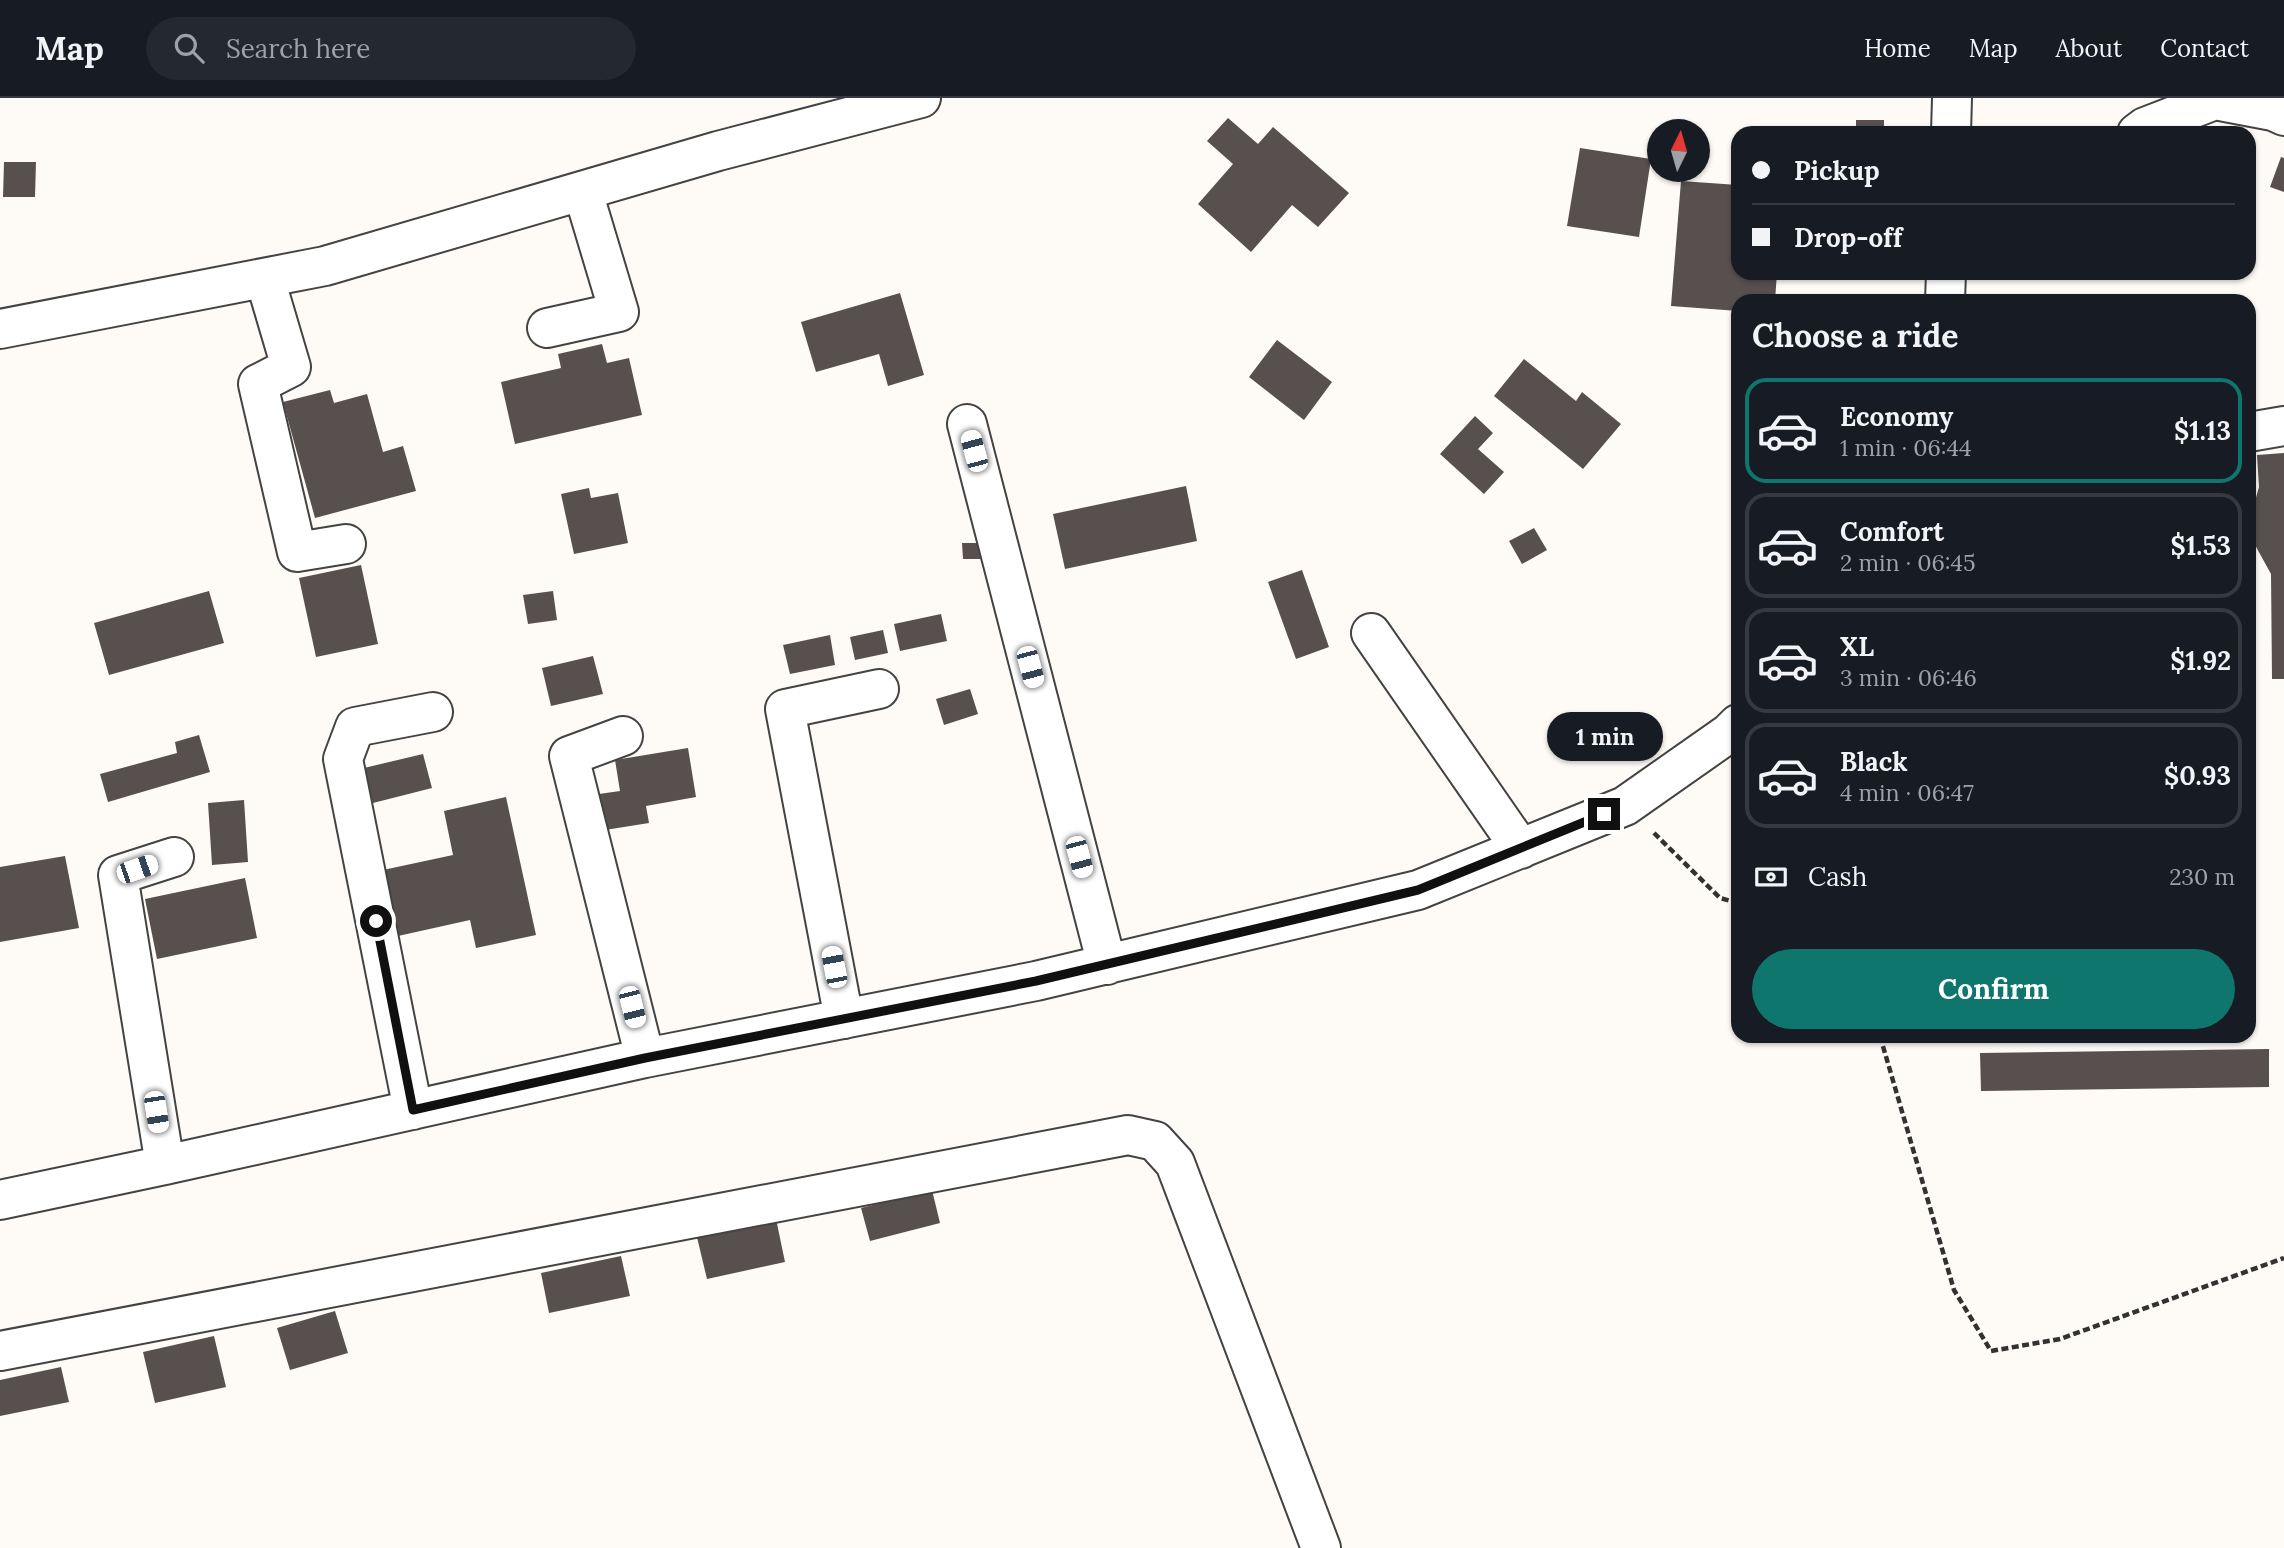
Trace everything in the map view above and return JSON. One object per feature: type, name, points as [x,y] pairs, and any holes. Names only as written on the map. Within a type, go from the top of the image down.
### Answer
[{"type":"street","points":[[0,328],[326,266],[718,151],[921,98]]},
{"type":"street","points":[[1951,126],[1952,98]]},
{"type":"street","points":[[2148,126],[2215,100],[2273,111],[2284,116]]},
{"type":"street","points":[[547,328],[619,312],[583,192]]},
{"type":"street","points":[[265,279],[291,367],[258,384],[297,552],[346,544]]},
{"type":"street","points":[[967,424],[1107,965]]},
{"type":"street","points":[[2256,431],[2284,426]]},
{"type":"street","points":[[1371,633],[1521,849]]},
{"type":"street","points":[[844,1019],[785,709],[879,689]]},
{"type":"street","points":[[413,1110],[343,759],[355,727],[433,712]]},
{"type":"street","points":[[0,1200],[645,1058],[1107,965],[1418,890],[1625,806],[1731,731]]},
{"type":"street","points":[[623,736],[569,756],[645,1058]]},
{"type":"street","points":[[165,1165],[118,875],[174,857]]},
{"type":"street","points":[[0,1351],[1129,1135],[1155,1141],[1175,1163],[1321,1548]]},
{"type":"path","points":[[1625,806],[1720,898],[1731,901]]},
{"type":"path","points":[[1882,1043],[1954,1290],[1991,1352],[2060,1339],[2284,1258]]},
{"type":"building","points":[[1228,118],[1258,144],[1273,127],[1349,193],[1318,227],[1292,205],[1251,252],[1198,204],[1233,164],[1207,141]]},
{"type":"building","points":[[1856,120],[1884,120],[1884,126],[1856,126]]},
{"type":"building","points":[[1580,148],[1647,158],[1647,182],[1639,237],[1567,226]]},
{"type":"building","points":[[2281,157],[2284,158],[2284,192],[2270,187]]},
{"type":"building","points":[[4,162],[36,162],[35,197],[3,197]]},
{"type":"building","points":[[1681,182],[1731,185],[1731,280],[1776,280],[1776,294],[1731,294],[1731,310],[1671,306]]},
{"type":"building","points":[[900,293],[924,375],[888,386],[879,354],[816,372],[801,322]]},
{"type":"building","points":[[1277,340],[1332,382],[1304,420],[1249,377]]},
{"type":"building","points":[[602,344],[607,363],[629,358],[642,415],[515,444],[501,382],[561,368],[558,354]]},
{"type":"building","points":[[1524,359],[1576,401],[1582,392],[1621,424],[1583,469],[1494,396]]},
{"type":"building","points":[[330,390],[334,403],[367,394],[383,452],[403,446],[416,491],[315,518],[283,402]]},
{"type":"building","points":[[1475,416],[1493,433],[1478,449],[1504,472],[1484,494],[1440,454]]},
{"type":"building","points":[[2284,453],[2284,679],[2272,679],[2271,574],[2256,547],[2256,498],[2259,487],[2257,455]]},
{"type":"building","points":[[1186,486],[1197,541],[1065,569],[1053,514]]},
{"type":"building","points":[[589,488],[591,498],[618,493],[628,543],[574,554],[561,494]]},
{"type":"building","points":[[1534,528],[1547,550],[1522,564],[1509,541]]},
{"type":"building","points":[[962,543],[985,543],[986,559],[963,559]]},
{"type":"building","points":[[361,565],[378,644],[316,657],[299,578]]},
{"type":"building","points":[[1302,570],[1329,647],[1296,659],[1268,582]]},
{"type":"building","points":[[209,591],[224,643],[109,675],[94,623]]},
{"type":"building","points":[[553,591],[557,620],[528,624],[523,595]]},
{"type":"building","points":[[941,614],[947,641],[900,651],[894,624]]},
{"type":"building","points":[[883,630],[888,653],[855,660],[850,637]]},
{"type":"building","points":[[830,635],[835,665],[790,674],[783,645]]},
{"type":"building","points":[[593,656],[603,694],[551,706],[542,668]]},
{"type":"building","points":[[970,689],[978,714],[944,725],[936,699]]},
{"type":"building","points":[[199,735],[210,772],[108,802],[100,774],[177,753],[175,742]]},
{"type":"building","points":[[688,748],[696,797],[646,806],[649,823],[605,830],[599,794],[620,791],[615,760]]},
{"type":"building","points":[[423,754],[432,788],[373,803],[364,768]]},
{"type":"building","points":[[506,797],[536,935],[476,948],[470,920],[398,936],[383,870],[453,855],[444,811]]},
{"type":"building","points":[[244,800],[248,862],[212,865],[208,803]]},
{"type":"building","points":[[65,856],[79,928],[0,942],[0,867]]},
{"type":"building","points":[[245,878],[257,938],[157,959],[145,899]]},
{"type":"building","points":[[2269,1049],[2269,1087],[1981,1091],[1980,1053]]},
{"type":"building","points":[[932,1190],[940,1223],[870,1241],[861,1208]]},
{"type":"building","points":[[775,1214],[785,1262],[707,1279],[696,1233]]},
{"type":"building","points":[[621,1256],[630,1296],[549,1313],[541,1273]]},
{"type":"building","points":[[335,1311],[348,1353],[290,1370],[277,1328]]},
{"type":"building","points":[[214,1336],[226,1387],[155,1403],[143,1352]]},
{"type":"building","points":[[61,1367],[69,1402],[0,1416],[0,1380]]},
{"type":"route","points":[[376,921],[413,1110],[645,1058],[1036,981],[1418,890],[1604,814]]}]
